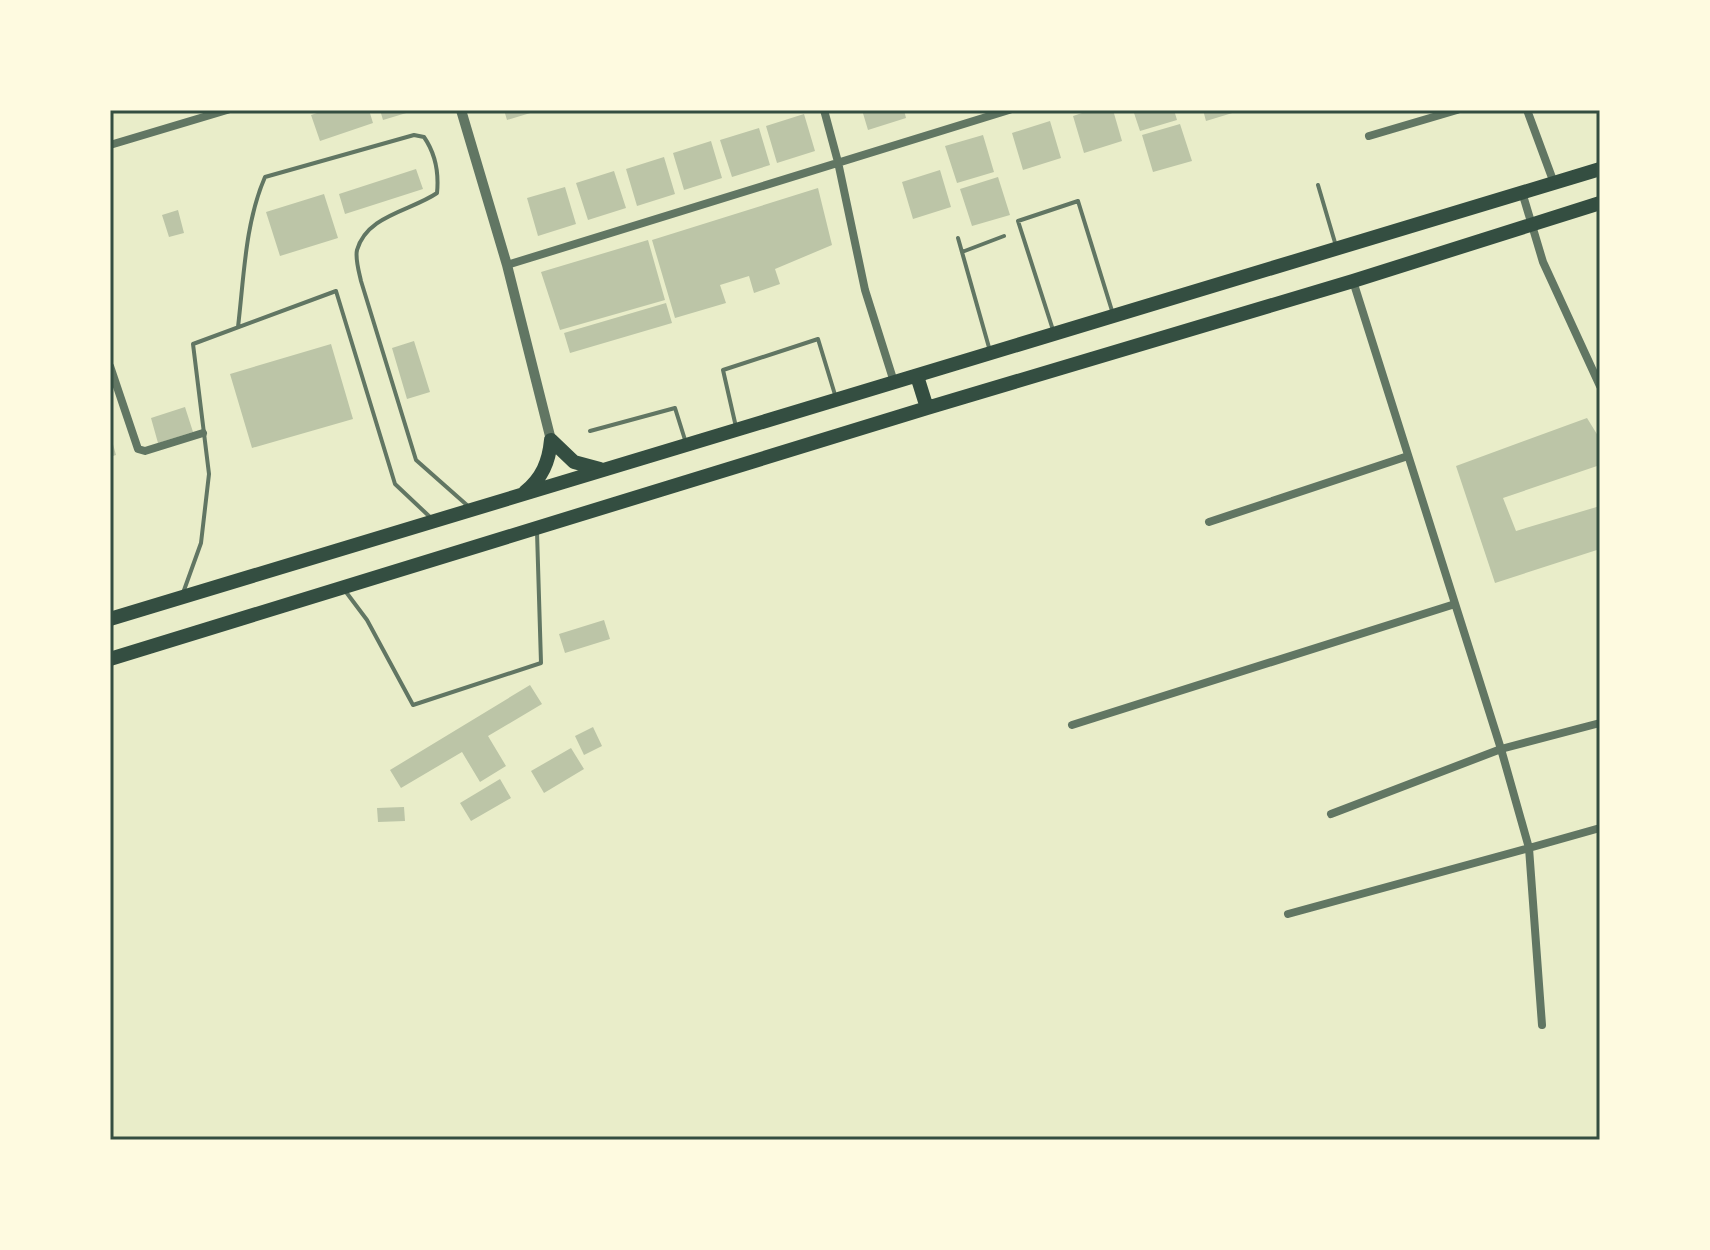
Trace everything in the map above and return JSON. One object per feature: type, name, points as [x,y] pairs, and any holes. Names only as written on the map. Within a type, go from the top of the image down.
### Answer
[{"type":"highway","points":[[110,619],[1600,169]]},
{"type":"highway","points":[[110,659],[1600,203]]},
{"type":"highway","points":[[917,376],[927,408]]},
{"type":"highway","points":[[551,440],[574,462],[605,470]]},
{"type":"highway","points":[[520,496],[534,485],[544,471],[551,440]]},
{"type":"street","points":[[110,145],[227,110]]},
{"type":"street","points":[[461,110],[507,265],[551,440]]},
{"type":"street","points":[[824,110],[865,290],[894,382]]},
{"type":"street","points":[[507,265],[1009,110]]},
{"type":"street","points":[[1369,136],[1457,110]]},
{"type":"street","points":[[1527,110],[1554,183]]},
{"type":"street","points":[[1522,192],[1543,262],[1600,386]]},
{"type":"street","points":[[1353,281],[1501,749],[1529,848],[1542,1025]]},
{"type":"street","points":[[110,366],[138,449],[145,451],[203,433]]},
{"type":"street","points":[[1209,522],[1408,456]]},
{"type":"street","points":[[1072,725],[1455,604]]},
{"type":"street","points":[[1331,814],[1501,749],[1600,723]]},
{"type":"street","points":[[1288,914],[1600,828]]},
{"type":"lane","points":[[238,327],[251,225],[265,177],[414,135],[424,137],[430,146],[438,177],[437,193],[422,203],[390,215],[367,231],[356,253],[361,281],[416,460],[473,510]]},
{"type":"lane","points":[[1318,185],[1337,249]]},
{"type":"lane","points":[[1054,334],[1018,221],[1078,201],[1114,316]]},
{"type":"lane","points":[[962,252],[1004,236]]},
{"type":"lane","points":[[958,238],[990,353]]},
{"type":"lane","points":[[181,598],[201,543],[209,474],[193,344],[336,291],[395,484],[434,521]]},
{"type":"lane","points":[[736,430],[723,370],[818,339],[837,400]]},
{"type":"lane","points":[[590,431],[675,408],[687,445]]},
{"type":"lane","points":[[342,586],[367,620],[413,705],[541,663],[537,527]]},
{"type":"building","points":[[326,110],[369,110],[373,123],[320,141],[311,115]]},
{"type":"building","points":[[380,110],[413,110],[413,111],[383,120]]},
{"type":"building","points":[[504,110],[537,110],[537,111],[507,120]]},
{"type":"building","points":[[862,110],[904,110],[906,118],[868,130]]},
{"type":"building","points":[[1091,110],[1113,110],[1122,141],[1084,153],[1073,116]]},
{"type":"building","points":[[1133,110],[1174,110],[1177,120],[1140,131]]},
{"type":"building","points":[[1203,110],[1239,110],[1239,111],[1206,121]]},
{"type":"building","points":[[804,114],[815,151],[777,163],[766,126]]},
{"type":"building","points":[[1050,121],[1061,158],[1023,170],[1012,133]]},
{"type":"building","points":[[1180,124],[1192,161],[1153,172],[1142,135]]},
{"type":"building","points":[[759,128],[770,165],[732,177],[720,140]]},
{"type":"building","points":[[983,135],[994,172],[957,183],[945,146]]},
{"type":"building","points":[[711,141],[722,178],[684,190],[673,153]]},
{"type":"building","points":[[664,157],[675,194],[637,206],[626,169]]},
{"type":"building","points":[[416,169],[423,189],[345,214],[339,194]]},
{"type":"building","points":[[940,170],[951,207],[913,219],[902,182]]},
{"type":"building","points":[[614,171],[626,208],[588,220],[576,183]]},
{"type":"building","points":[[998,177],[1010,215],[972,226],[960,189]]},
{"type":"building","points":[[565,187],[576,224],[538,236],[527,198]]},
{"type":"building","points":[[818,188],[832,245],[775,269],[780,284],[754,293],[749,276],[720,285],[726,303],[675,318],[652,240]]},
{"type":"building","points":[[324,194],[338,238],[280,256],[266,212]]},
{"type":"building","points":[[178,210],[184,233],[169,237],[162,215]]},
{"type":"building","points":[[648,240],[665,300],[560,330],[541,272]]},
{"type":"building","points":[[666,303],[672,323],[570,353],[564,333]]},
{"type":"building","points":[[414,341],[430,392],[407,399],[392,348]]},
{"type":"building","points":[[331,344],[353,419],[252,448],[230,374]]},
{"type":"building","points":[[185,407],[193,432],[158,443],[151,418]]},
{"type":"building","points":[[1587,418],[1600,439],[1600,465],[1503,498],[1516,531],[1600,506],[1600,549],[1495,583],[1456,466]]},
{"type":"building","points":[[110,438],[116,455],[110,457]]},
{"type":"building","points":[[604,620],[610,639],[565,653],[559,634]]},
{"type":"building","points":[[530,685],[542,704],[488,736],[506,766],[480,782],[462,752],[401,788],[390,770]]},
{"type":"building","points":[[593,727],[602,746],[584,755],[575,736]]},
{"type":"building","points":[[571,748],[584,769],[544,793],[531,771]]},
{"type":"building","points":[[500,779],[511,798],[471,821],[460,803]]},
{"type":"building","points":[[404,807],[405,821],[378,822],[377,808]]}]
